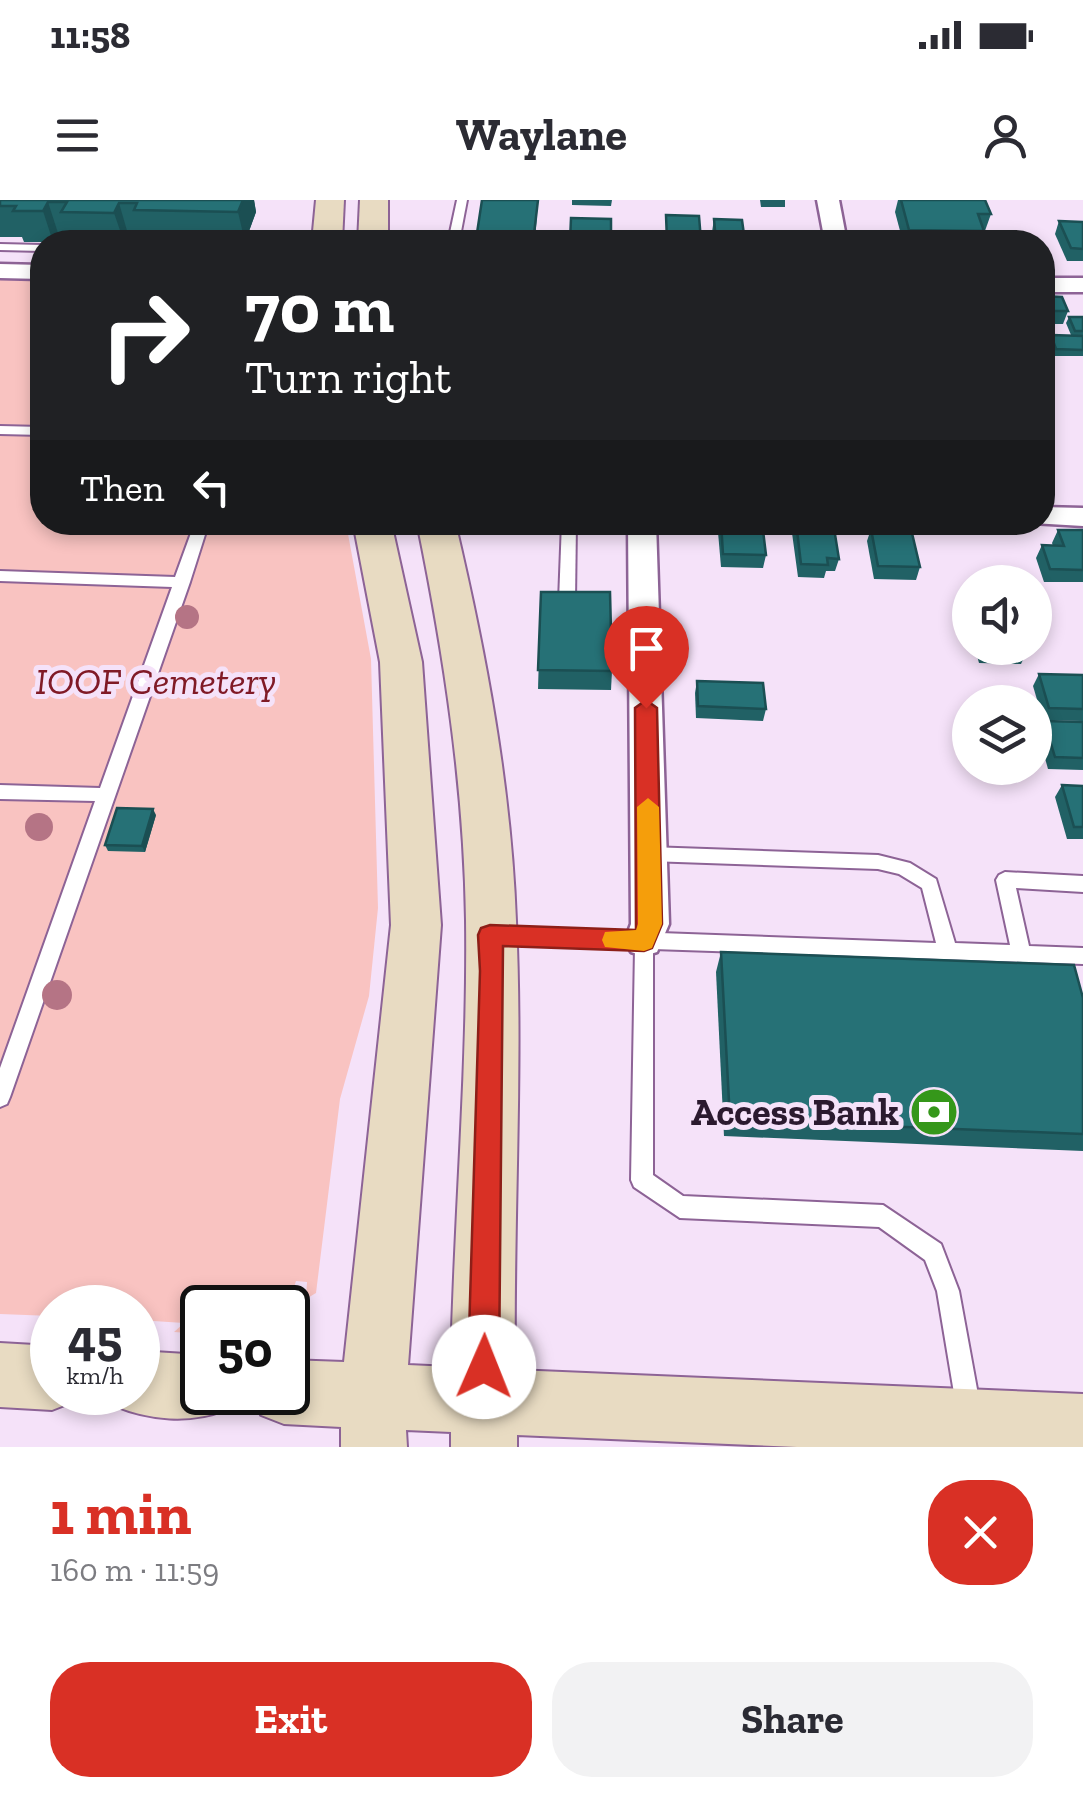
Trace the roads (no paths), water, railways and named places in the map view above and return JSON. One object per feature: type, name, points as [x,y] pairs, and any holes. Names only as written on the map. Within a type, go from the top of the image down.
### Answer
[{"type":"main road","points":[[328,230],[330,200]]},
{"type":"main road","points":[[373,230],[374,200]]},
{"type":"main road","points":[[374,1422],[416,925],[400,662],[375,535]]},
{"type":"main road","points":[[439,535],[480,746],[492,971],[484,1424]]},
{"type":"main road","points":[[0,1375],[30,1377]]},
{"type":"main road","points":[[310,1401],[374,1422],[970,1422],[1083,1427]]},
{"type":"street","points":[[828,200],[834,230]]},
{"type":"street","points":[[0,271],[30,272]]},
{"type":"street","points":[[1055,284],[1083,285]]},
{"type":"street","points":[[1055,516],[1083,517]]},
{"type":"street","points":[[642,535],[650,924],[644,940]]},
{"type":"lane","points":[[456,230],[462,200]]},
{"type":"lane","points":[[0,247],[30,248]]},
{"type":"lane","points":[[0,430],[30,431]]},
{"type":"lane","points":[[0,1098],[198,535]]},
{"type":"lane","points":[[567,601],[570,535]]},
{"type":"lane","points":[[0,576],[184,582]]},
{"type":"lane","points":[[0,792],[108,795]]},
{"type":"lane","points":[[649,854],[878,862],[904,868],[930,884],[948,951]]},
{"type":"lane","points":[[1021,954],[1005,880],[1083,884]]},
{"type":"lane","points":[[490,935],[1083,956]]},
{"type":"lane","points":[[644,940],[642,1180],[680,1206],[883,1216],[933,1252],[948,1291],[970,1422]]},
{"type":"place","name":"Access Bank","points":[[934,1112]]},
{"type":"park label","name":"IOOF Cemetery","points":[[156,681]]}]
